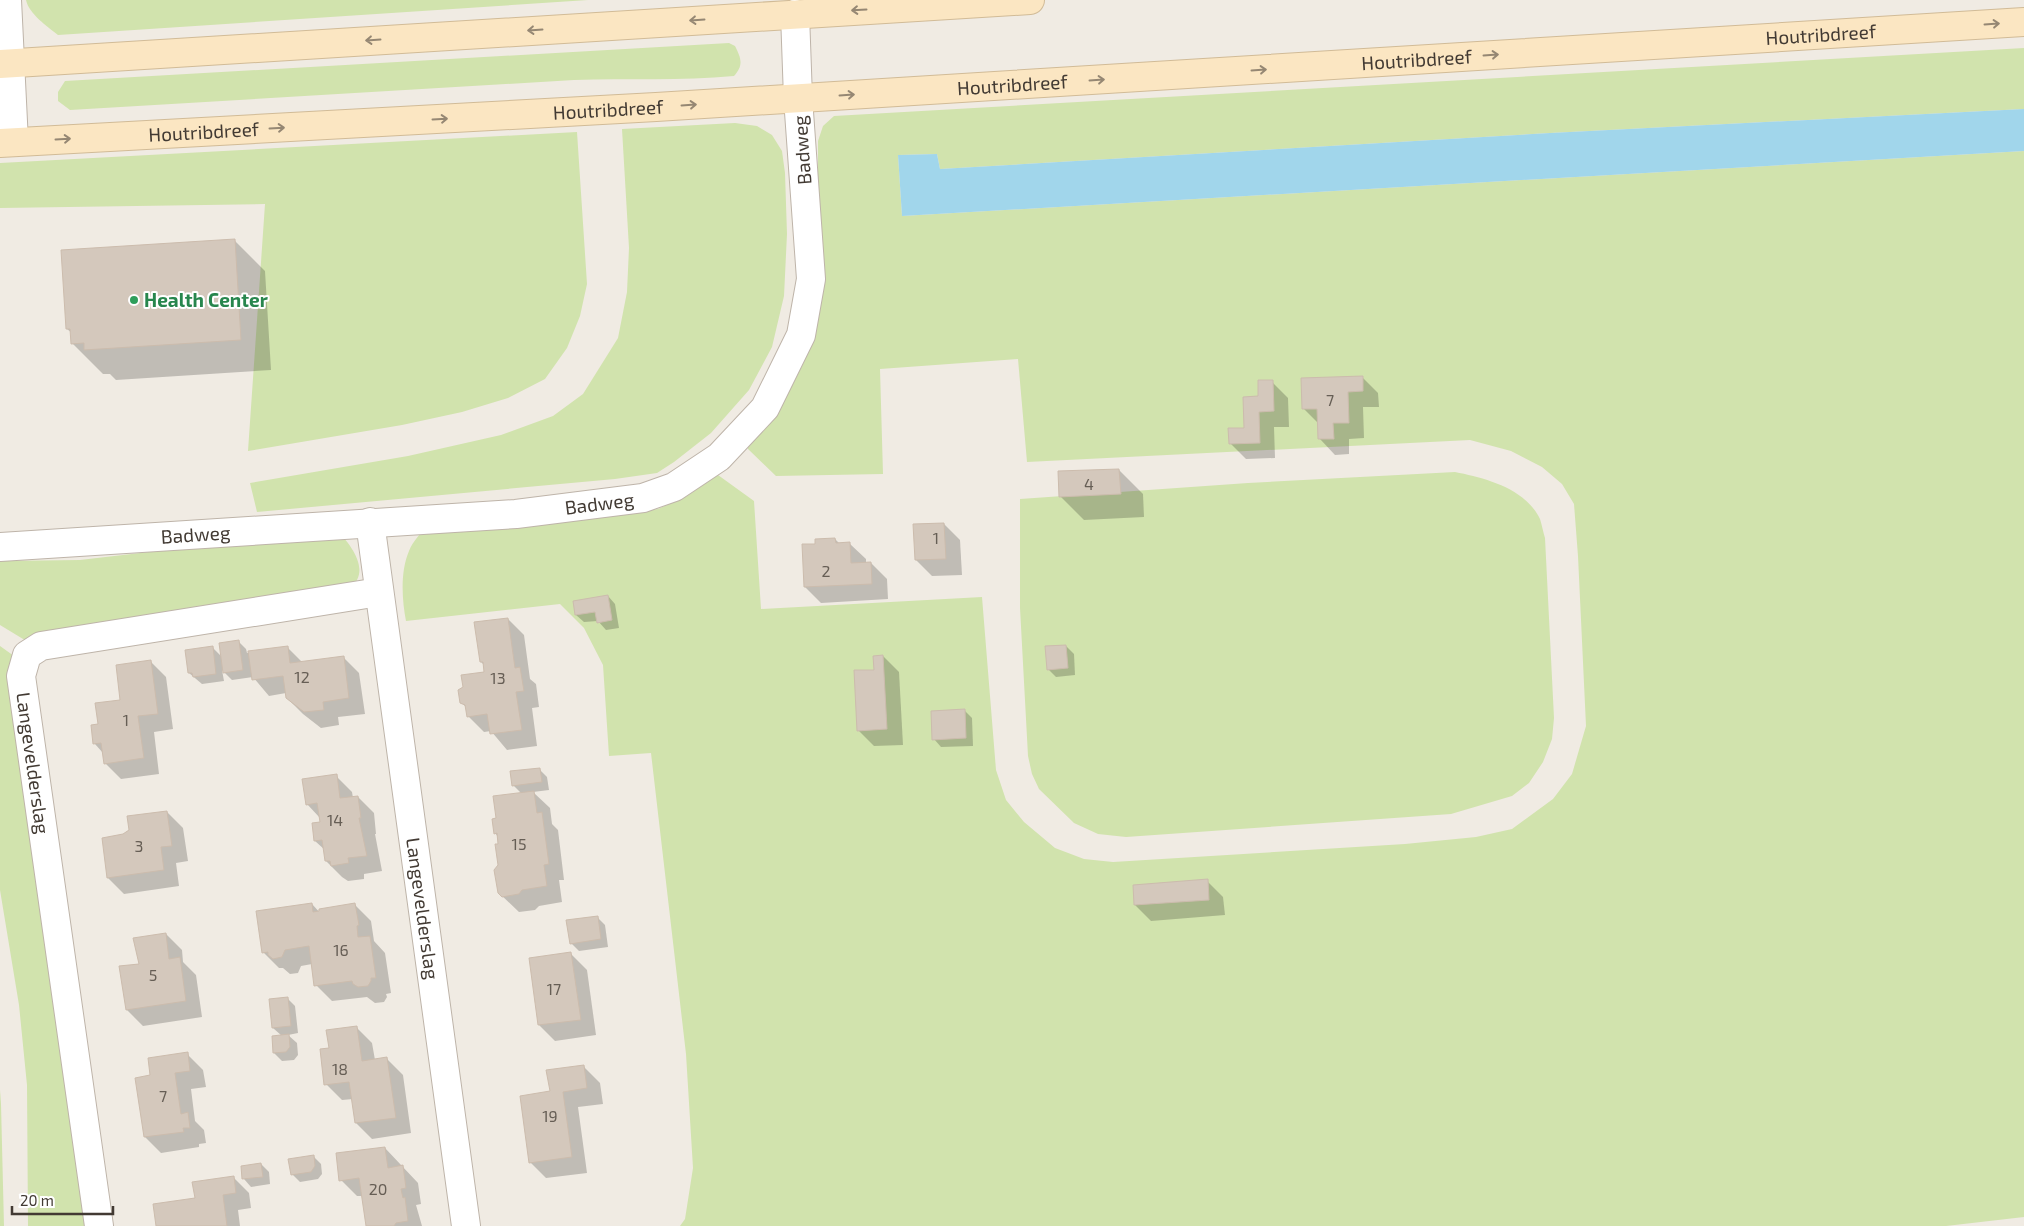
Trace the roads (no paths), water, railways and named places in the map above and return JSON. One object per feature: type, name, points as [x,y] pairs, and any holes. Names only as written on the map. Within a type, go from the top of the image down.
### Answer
[{"type":"main road","points":[[6,63],[1030,0]]},
{"type":"main road","name":"Houtribdreef","points":[[7,142],[656,107],[2024,22]]},
{"type":"street","points":[[7,142],[6,63],[8,0]]},
{"type":"street","name":"Badweg","points":[[0,546],[516,514],[643,498],[674,487],[719,457],[765,408],[801,336],[811,279],[798,98],[795,14]]},
{"type":"street","name":"Langevelderslag","points":[[370,522],[378,592],[466,1226]]},
{"type":"street","name":"Langevelderslag","points":[[99,1226],[21,676],[27,655],[41,646],[378,592]]},
{"type":"water","points":[[2024,109],[2024,151],[902,216],[898,155],[937,154],[940,169],[1550,133]]},
{"type":"place","name":"Health Center","points":[[134,300]]}]
